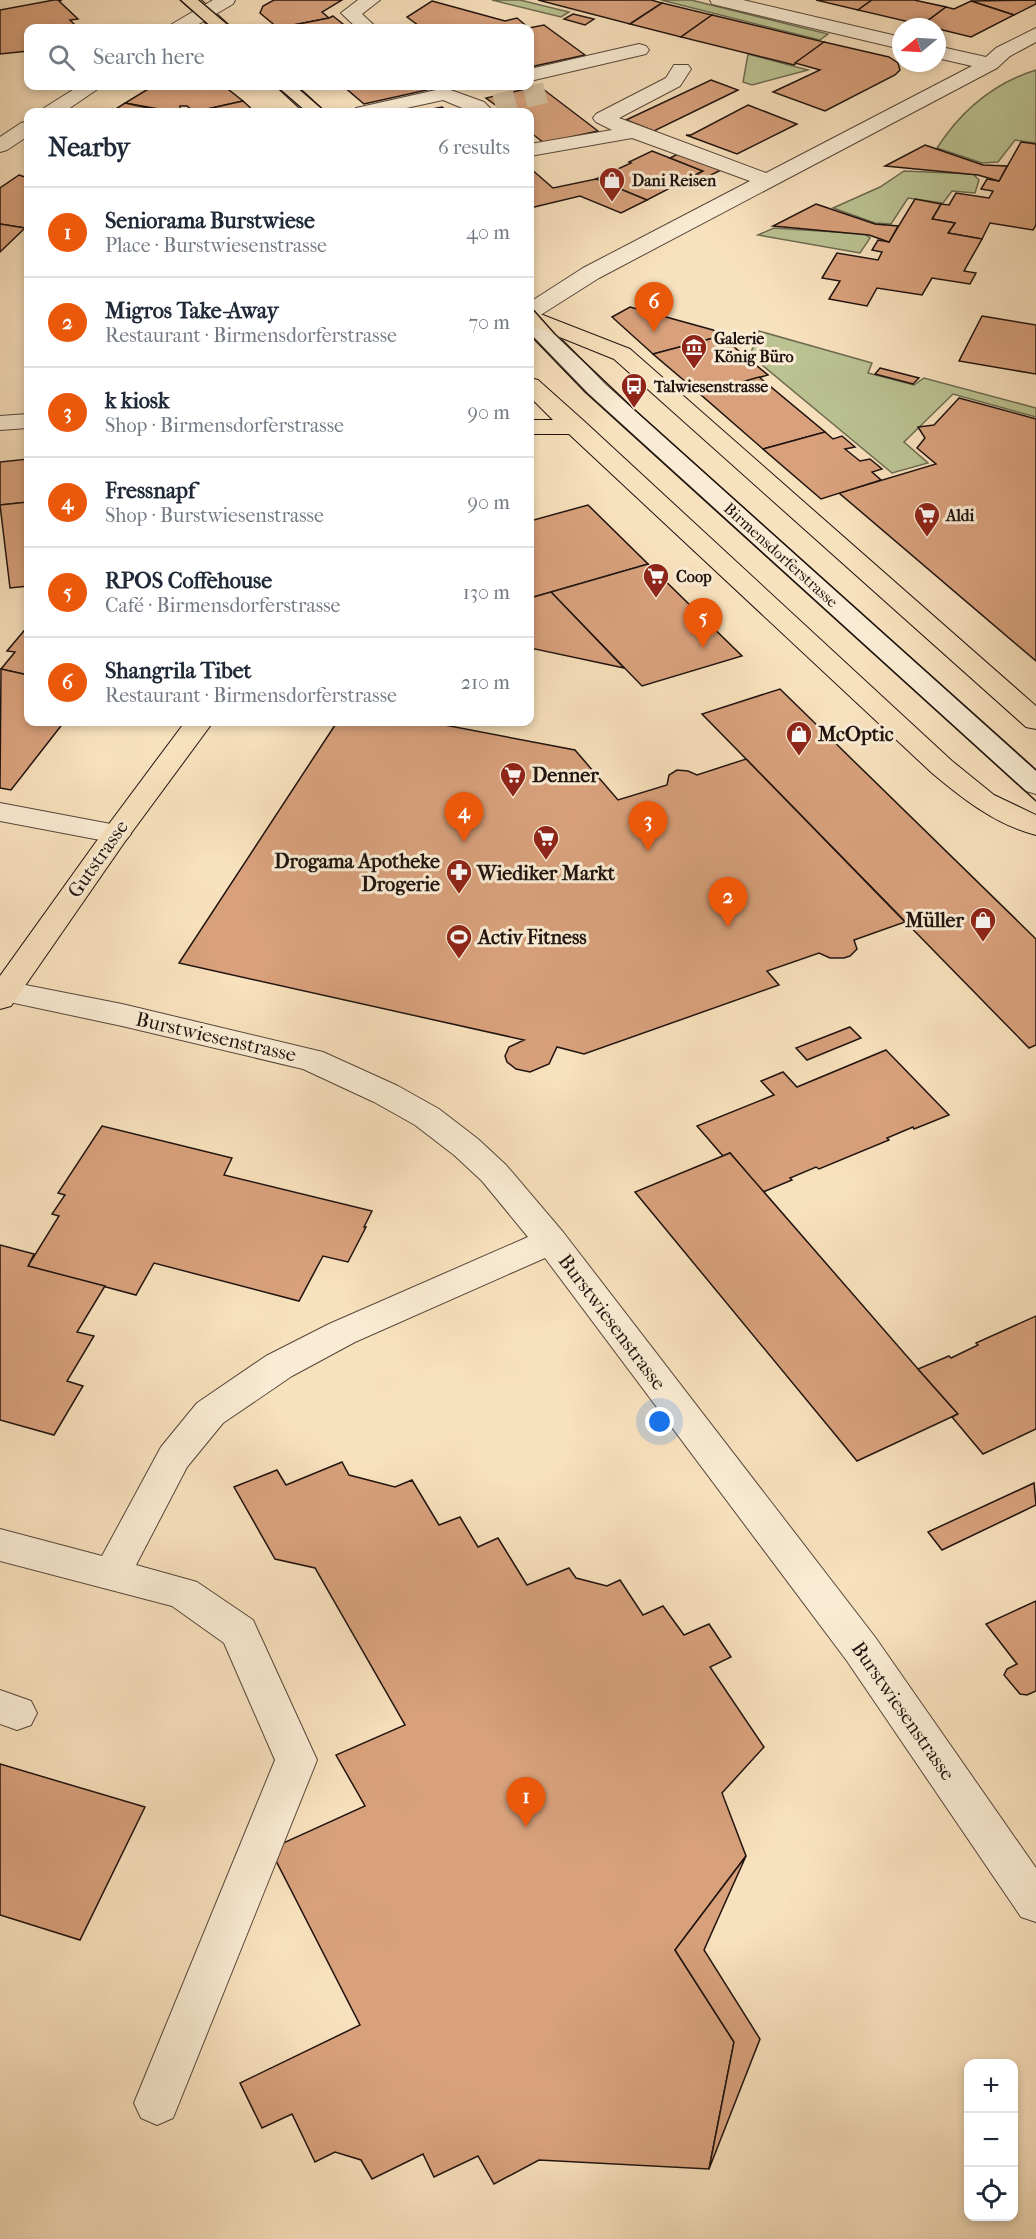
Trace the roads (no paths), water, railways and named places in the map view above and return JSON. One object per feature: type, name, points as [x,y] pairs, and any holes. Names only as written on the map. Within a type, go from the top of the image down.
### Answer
[{"type":"main road","points":[[197,6],[217,24]]},
{"type":"main road","points":[[290,90],[311,108]]},
{"type":"main road","name":"Birmensdorferstrasse","points":[[534,321],[622,354],[1036,721]]},
{"type":"main road","points":[[534,389],[942,767],[984,801],[1036,826]]},
{"type":"main road","points":[[534,426],[576,427]]},
{"type":"main road","name":"Gutstrasse","points":[[2,993],[196,726]]},
{"type":"street","points":[[182,24],[197,6],[226,0]]},
{"type":"street","points":[[363,24],[350,14],[371,0]]},
{"type":"street","points":[[718,0],[892,41]]},
{"type":"street","points":[[534,309],[591,273],[990,64],[1003,52],[1036,34]]},
{"type":"street","points":[[534,74],[607,53],[639,50]]},
{"type":"street","points":[[946,54],[990,64]]},
{"type":"street","points":[[681,69],[673,82],[603,118],[634,132],[766,180]]},
{"type":"street","points":[[57,108],[86,90]]},
{"type":"street","points":[[377,108],[440,90],[485,108]]},
{"type":"street","points":[[0,146],[24,130]]},
{"type":"street","points":[[534,149],[634,132]]},
{"type":"street","name":"Birmensdorferstrasse","points":[[534,323],[597,389],[1036,785]]},
{"type":"street","points":[[0,423],[24,421]]},
{"type":"street","points":[[0,812],[116,834]]},
{"type":"street","name":"Burstwiesenstrasse","points":[[2,993],[122,1015],[312,1060],[386,1094],[427,1117],[466,1147],[494,1173],[550,1241],[861,1649],[1036,1903]]},
{"type":"street","points":[[112,1574],[174,1457],[210,1413],[279,1366],[342,1333],[550,1241]]},
{"type":"street","points":[[0,1545],[183,1593],[239,1632],[296,1760],[158,2103]]},
{"type":"tunnel","points":[[495,105],[548,92]]},
{"type":"tram line","points":[[180,0],[207,24]]},
{"type":"tram line","points":[[199,0],[227,24]]},
{"type":"tram line","points":[[281,90],[301,108]]},
{"type":"tram line","points":[[301,90],[321,108]]},
{"type":"tram line","points":[[534,310],[555,334],[634,409],[1036,770]]},
{"type":"tram line","points":[[534,339],[585,392],[1036,801]]},
{"type":"place","name":"Dani Reisen","points":[[612,203]]},
{"type":"place","name":"Shangrila Tibet","points":[[654,332]]},
{"type":"place","name":"Galerie König Büro","points":[[694,370]]},
{"type":"place","name":"Talwiesenstrasse","points":[[634,409]]},
{"type":"place","name":"Aldi","points":[[927,538]]},
{"type":"place","name":"Coop","points":[[656,599]]},
{"type":"place","name":"RPOS Coffehouse","points":[[703,648]]},
{"type":"place","name":"McOptic","points":[[799,757]]},
{"type":"place","name":"Denner","points":[[513,798]]},
{"type":"place","name":"Fressnapf","points":[[464,842]]},
{"type":"place","name":"k kiosk","points":[[648,851]]},
{"type":"place","name":"Wiediker Markt","points":[[546,861]]},
{"type":"place","name":"Drogama Apotheke Drogerie","points":[[459,895]]},
{"type":"place","name":"Migros Take-Away","points":[[728,927]]},
{"type":"place","name":"Müller","points":[[983,943]]},
{"type":"place","name":"Activ Fitness","points":[[459,960]]},
{"type":"place","name":"Seniorama Burstwiese","points":[[526,1827]]}]
